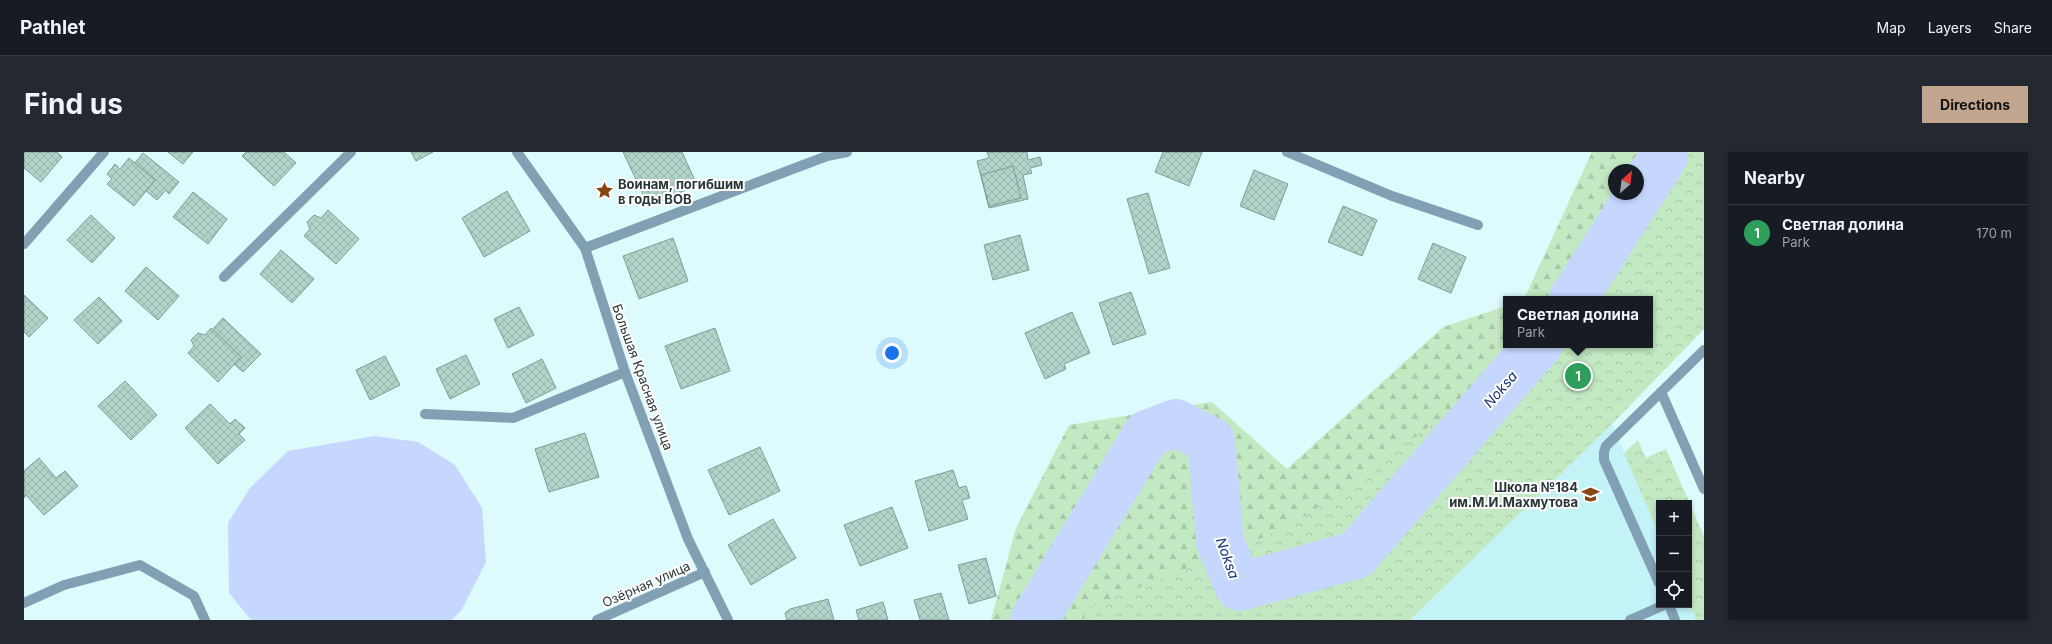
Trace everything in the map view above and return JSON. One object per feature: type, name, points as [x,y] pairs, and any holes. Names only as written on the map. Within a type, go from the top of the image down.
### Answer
[{"type":"street","points":[[24,244],[104,152]]},
{"type":"street","points":[[224,277],[351,152]]},
{"type":"street","name":"Большая Красная улица","points":[[518,152],[584,248],[625,372],[688,539],[728,620]]},
{"type":"street","points":[[584,248],[827,156],[847,152]]},
{"type":"street","points":[[1287,152],[1392,196],[1478,225]]},
{"type":"street","points":[[1656,576],[1603,455],[1606,446],[1704,350]]},
{"type":"street","points":[[425,414],[513,418],[625,372]]},
{"type":"street","points":[[1661,392],[1704,489]]},
{"type":"street","points":[[24,604],[64,585],[140,565],[194,596],[205,620]]},
{"type":"street","name":"Озёрная улица","points":[[597,620],[705,572]]},
{"type":"street","points":[[1630,620],[1657,608]]},
{"type":"street","points":[[1670,608],[1675,620]]},
{"type":"shaded area","name":"Школа №184 им.М.И.Махмутова","points":[[1612,424],[1656,527],[1656,608],[1691,608],[1696,620],[1410,620]]},
{"type":"shaded area","points":[[375,436],[418,442],[455,465],[482,508],[486,562],[461,611],[451,620],[251,620],[229,593],[228,523],[250,488],[288,451]]},
{"type":"green space","points":[[1592,152],[1678,152],[1649,296],[1525,296]]},
{"type":"green space","points":[[1671,152],[1704,152],[1704,329],[1612,424],[1410,620],[1084,620],[1086,609],[1291,526],[1538,348],[1653,348],[1653,296],[1586,296],[1673,161]]},
{"type":"green space","points":[[1503,307],[1503,348],[1618,348],[1375,620],[991,620],[1016,528],[1069,425],[1212,402],[1287,469],[1443,327]]},
{"type":"green space","points":[[1638,440],[1646,458],[1666,449],[1688,500],[1656,500],[1656,527],[1624,453]]},
{"type":"green space","points":[[1692,509],[1704,536],[1704,620],[1696,620],[1691,608]]},
{"type":"building","points":[[24,152],[57,152],[62,157],[41,182],[24,168]]},
{"type":"building","points":[[168,152],[193,152],[183,164]]},
{"type":"building","points":[[246,152],[284,152],[296,163],[274,186],[242,156]]},
{"type":"building","points":[[411,152],[433,152],[416,161]]},
{"type":"building","points":[[623,152],[682,152],[697,185],[649,207]]},
{"type":"building","points":[[987,152],[1027,152],[1028,160],[1040,157],[1042,165],[1030,168],[1032,173],[1023,175],[1028,199],[989,208],[977,161],[989,158]]},
{"type":"building","points":[[1163,152],[1202,152],[1189,186],[1155,172]]},
{"type":"building","points":[[143,153],[179,182],[169,194],[166,190],[157,200],[146,191],[155,180],[135,163]]},
{"type":"building","points":[[129,158],[155,180],[134,206],[107,184],[112,179],[107,174],[115,164],[120,169]]},
{"type":"building","points":[[1013,166],[1021,198],[989,206],[981,175]]},
{"type":"building","points":[[1254,170],[1288,184],[1274,220],[1240,206]]},
{"type":"building","points":[[507,191],[530,231],[484,257],[462,218]]},
{"type":"building","points":[[193,192],[227,219],[208,244],[173,217]]},
{"type":"building","points":[[1148,193],[1170,268],[1149,274],[1127,199]]},
{"type":"building","points":[[1343,206],[1377,220],[1362,256],[1328,242]]},
{"type":"building","points":[[328,210],[359,239],[336,264],[304,236],[310,229],[307,222],[314,215],[321,218]]},
{"type":"building","points":[[91,215],[115,238],[92,263],[67,240]]},
{"type":"building","points":[[1020,235],[1029,270],[993,280],[984,245]]},
{"type":"building","points":[[673,238],[688,281],[639,299],[623,256]]},
{"type":"building","points":[[1433,243],[1466,257],[1451,293],[1418,279]]},
{"type":"building","points":[[281,250],[314,279],[292,303],[260,274]]},
{"type":"building","points":[[146,267],[179,296],[158,320],[125,291]]},
{"type":"building","points":[[1131,292],[1146,334],[1113,345],[1099,303]]},
{"type":"building","points":[[24,295],[48,318],[29,337],[24,332]]},
{"type":"building","points":[[99,297],[122,321],[98,344],[74,320]]},
{"type":"building","points":[[519,307],[534,335],[508,348],[494,319]]},
{"type":"building","points":[[1072,312],[1090,353],[1064,364],[1066,369],[1045,379],[1025,333]]},
{"type":"building","points":[[223,318],[261,354],[243,372],[234,364],[241,357],[212,330]]},
{"type":"building","points":[[211,328],[241,357],[218,382],[188,353],[194,346],[191,340],[198,333],[205,335]]},
{"type":"building","points":[[715,328],[730,371],[681,389],[665,346]]},
{"type":"building","points":[[466,355],[480,384],[450,399],[436,369]]},
{"type":"building","points":[[385,356],[400,385],[370,400],[356,370]]},
{"type":"building","points":[[542,359],[556,388],[526,403],[512,374]]},
{"type":"building","points":[[125,381],[157,415],[131,440],[98,406]]},
{"type":"building","points":[[210,404],[230,424],[235,419],[245,428],[239,434],[245,440],[218,464],[185,428]]},
{"type":"building","points":[[585,433],[599,477],[549,492],[535,449]]},
{"type":"building","points":[[760,447],[780,491],[729,515],[708,470]]},
{"type":"building","points":[[39,458],[56,478],[65,471],[78,486],[44,515],[26,495],[24,498],[24,471]]},
{"type":"building","points":[[953,470],[959,488],[966,486],[970,498],[962,500],[968,519],[929,531],[915,481]]},
{"type":"building","points":[[892,507],[908,548],[860,566],[844,525]]},
{"type":"building","points":[[773,519],[796,558],[751,585],[728,545]]},
{"type":"building","points":[[986,558],[996,596],[969,604],[958,565]]},
{"type":"building","points":[[941,593],[949,620],[920,620],[914,600]]},
{"type":"building","points":[[828,599],[834,620],[787,620],[785,613],[790,609]]},
{"type":"building","points":[[883,602],[888,620],[859,620],[856,610]]},
{"type":"waterway","name":"Noksa","points":[[1575,296],[1664,156],[1663,152]]},
{"type":"waterway","name":"Noksa","points":[[1034,620],[1147,434],[1176,423],[1211,441],[1220,542],[1239,587],[1356,555],[1535,348]]},
{"type":"place","name":"Воинам, погибшим в годы ВОВ","points":[[605,191]]},
{"type":"place","name":"Светлая долина","points":[[1578,376]]},
{"type":"place","name":"Школа №184 им.М.И.Махмутова","points":[[1591,494]]}]
